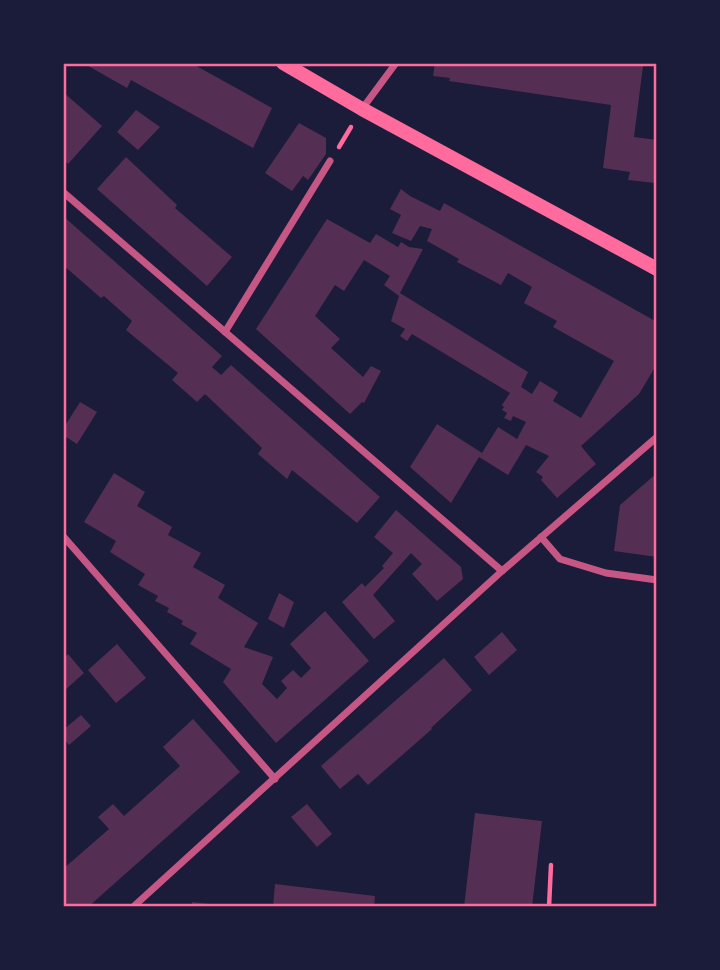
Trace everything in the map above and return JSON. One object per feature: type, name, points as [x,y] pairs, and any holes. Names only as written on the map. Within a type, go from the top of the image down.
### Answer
[{"type":"main road","points":[[283,63],[656,269]]},
{"type":"street","points":[[362,109],[396,63]]},
{"type":"street","points":[[225,332],[330,161]]},
{"type":"street","points":[[63,192],[502,571]]},
{"type":"street","points":[[132,907],[502,571],[657,437]]},
{"type":"street","points":[[63,536],[275,779]]},
{"type":"street","points":[[541,537],[560,559],[606,573],[657,580]]},
{"type":"path","points":[[549,907],[551,865]]},
{"type":"building","points":[[83,63],[191,63],[272,108],[253,148],[131,80],[127,88]]},
{"type":"building","points":[[435,63],[619,63],[643,66],[634,137],[657,140],[655,183],[628,180],[630,172],[603,168],[611,105],[449,81],[450,78],[433,76]]},
{"type":"building","points":[[63,92],[102,126],[68,164],[63,159]]},
{"type":"building","points":[[136,110],[160,127],[138,150],[117,132]]},
{"type":"building","points":[[299,123],[326,138],[326,154],[308,180],[303,176],[292,191],[265,173]]},
{"type":"building","points":[[126,157],[177,205],[175,208],[232,257],[207,286],[97,189]]},
{"type":"building","points":[[401,189],[440,211],[444,203],[657,322],[657,364],[639,394],[581,446],[596,464],[557,498],[541,480],[543,477],[536,472],[549,456],[526,445],[508,475],[479,457],[451,503],[410,467],[437,424],[482,453],[498,427],[517,439],[526,422],[513,416],[511,421],[504,418],[507,413],[502,410],[502,405],[510,393],[412,334],[407,341],[400,336],[405,329],[391,321],[399,296],[384,285],[390,276],[364,260],[344,291],[335,285],[315,316],[340,339],[331,348],[363,377],[371,366],[381,371],[364,403],[350,414],[256,329],[327,219],[370,243],[376,234],[398,247],[401,242],[409,247],[423,249],[400,293],[528,372],[521,387],[532,394],[540,381],[558,392],[553,401],[581,418],[614,361],[553,327],[557,321],[524,303],[532,287],[508,273],[501,285],[457,262],[459,259],[427,241],[432,229],[420,226],[411,241],[392,233],[401,215],[390,209]]},
{"type":"building","points":[[63,216],[222,356],[212,367],[221,375],[231,365],[380,497],[357,523],[292,470],[287,479],[258,454],[262,448],[205,394],[197,402],[172,380],[178,373],[126,330],[132,321],[63,265]]},
{"type":"building","points":[[80,402],[97,412],[77,444],[63,435],[63,429]]},
{"type":"building","points":[[114,473],[145,492],[137,506],[172,527],[168,535],[201,553],[193,567],[225,585],[218,598],[258,623],[244,647],[273,657],[262,684],[277,699],[287,688],[281,681],[293,670],[301,678],[311,668],[290,644],[325,611],[369,661],[276,743],[223,682],[231,669],[190,644],[197,633],[167,612],[169,608],[155,601],[158,596],[138,585],[145,574],[110,552],[116,541],[84,522]]},
{"type":"building","points":[[657,473],[657,557],[614,551],[620,505]]},
{"type":"building","points":[[396,510],[461,567],[463,579],[437,601],[412,574],[422,564],[411,553],[373,595],[395,621],[374,639],[342,602],[362,583],[365,587],[384,568],[382,566],[393,553],[374,537]]},
{"type":"building","points":[[279,593],[294,602],[284,628],[268,619]]},
{"type":"building","points":[[502,632],[517,650],[489,675],[474,657]]},
{"type":"building","points":[[117,644],[146,678],[116,703],[88,670]]},
{"type":"building","points":[[68,654],[84,673],[63,692],[63,659]]},
{"type":"building","points":[[444,658],[472,690],[368,785],[358,774],[340,789],[321,766]]},
{"type":"building","points":[[81,715],[91,726],[69,745],[63,738],[63,730]]},
{"type":"building","points":[[193,719],[240,772],[88,907],[63,907],[63,869],[109,829],[98,817],[113,804],[124,816],[180,766],[163,747]]},
{"type":"building","points":[[307,804],[332,834],[317,847],[291,817]]},
{"type":"building","points":[[475,813],[542,821],[532,907],[464,907]]},
{"type":"building","points":[[275,884],[375,896],[374,907],[273,907]]},
{"type":"building","points":[[192,902],[218,905],[218,907],[192,907]]}]
